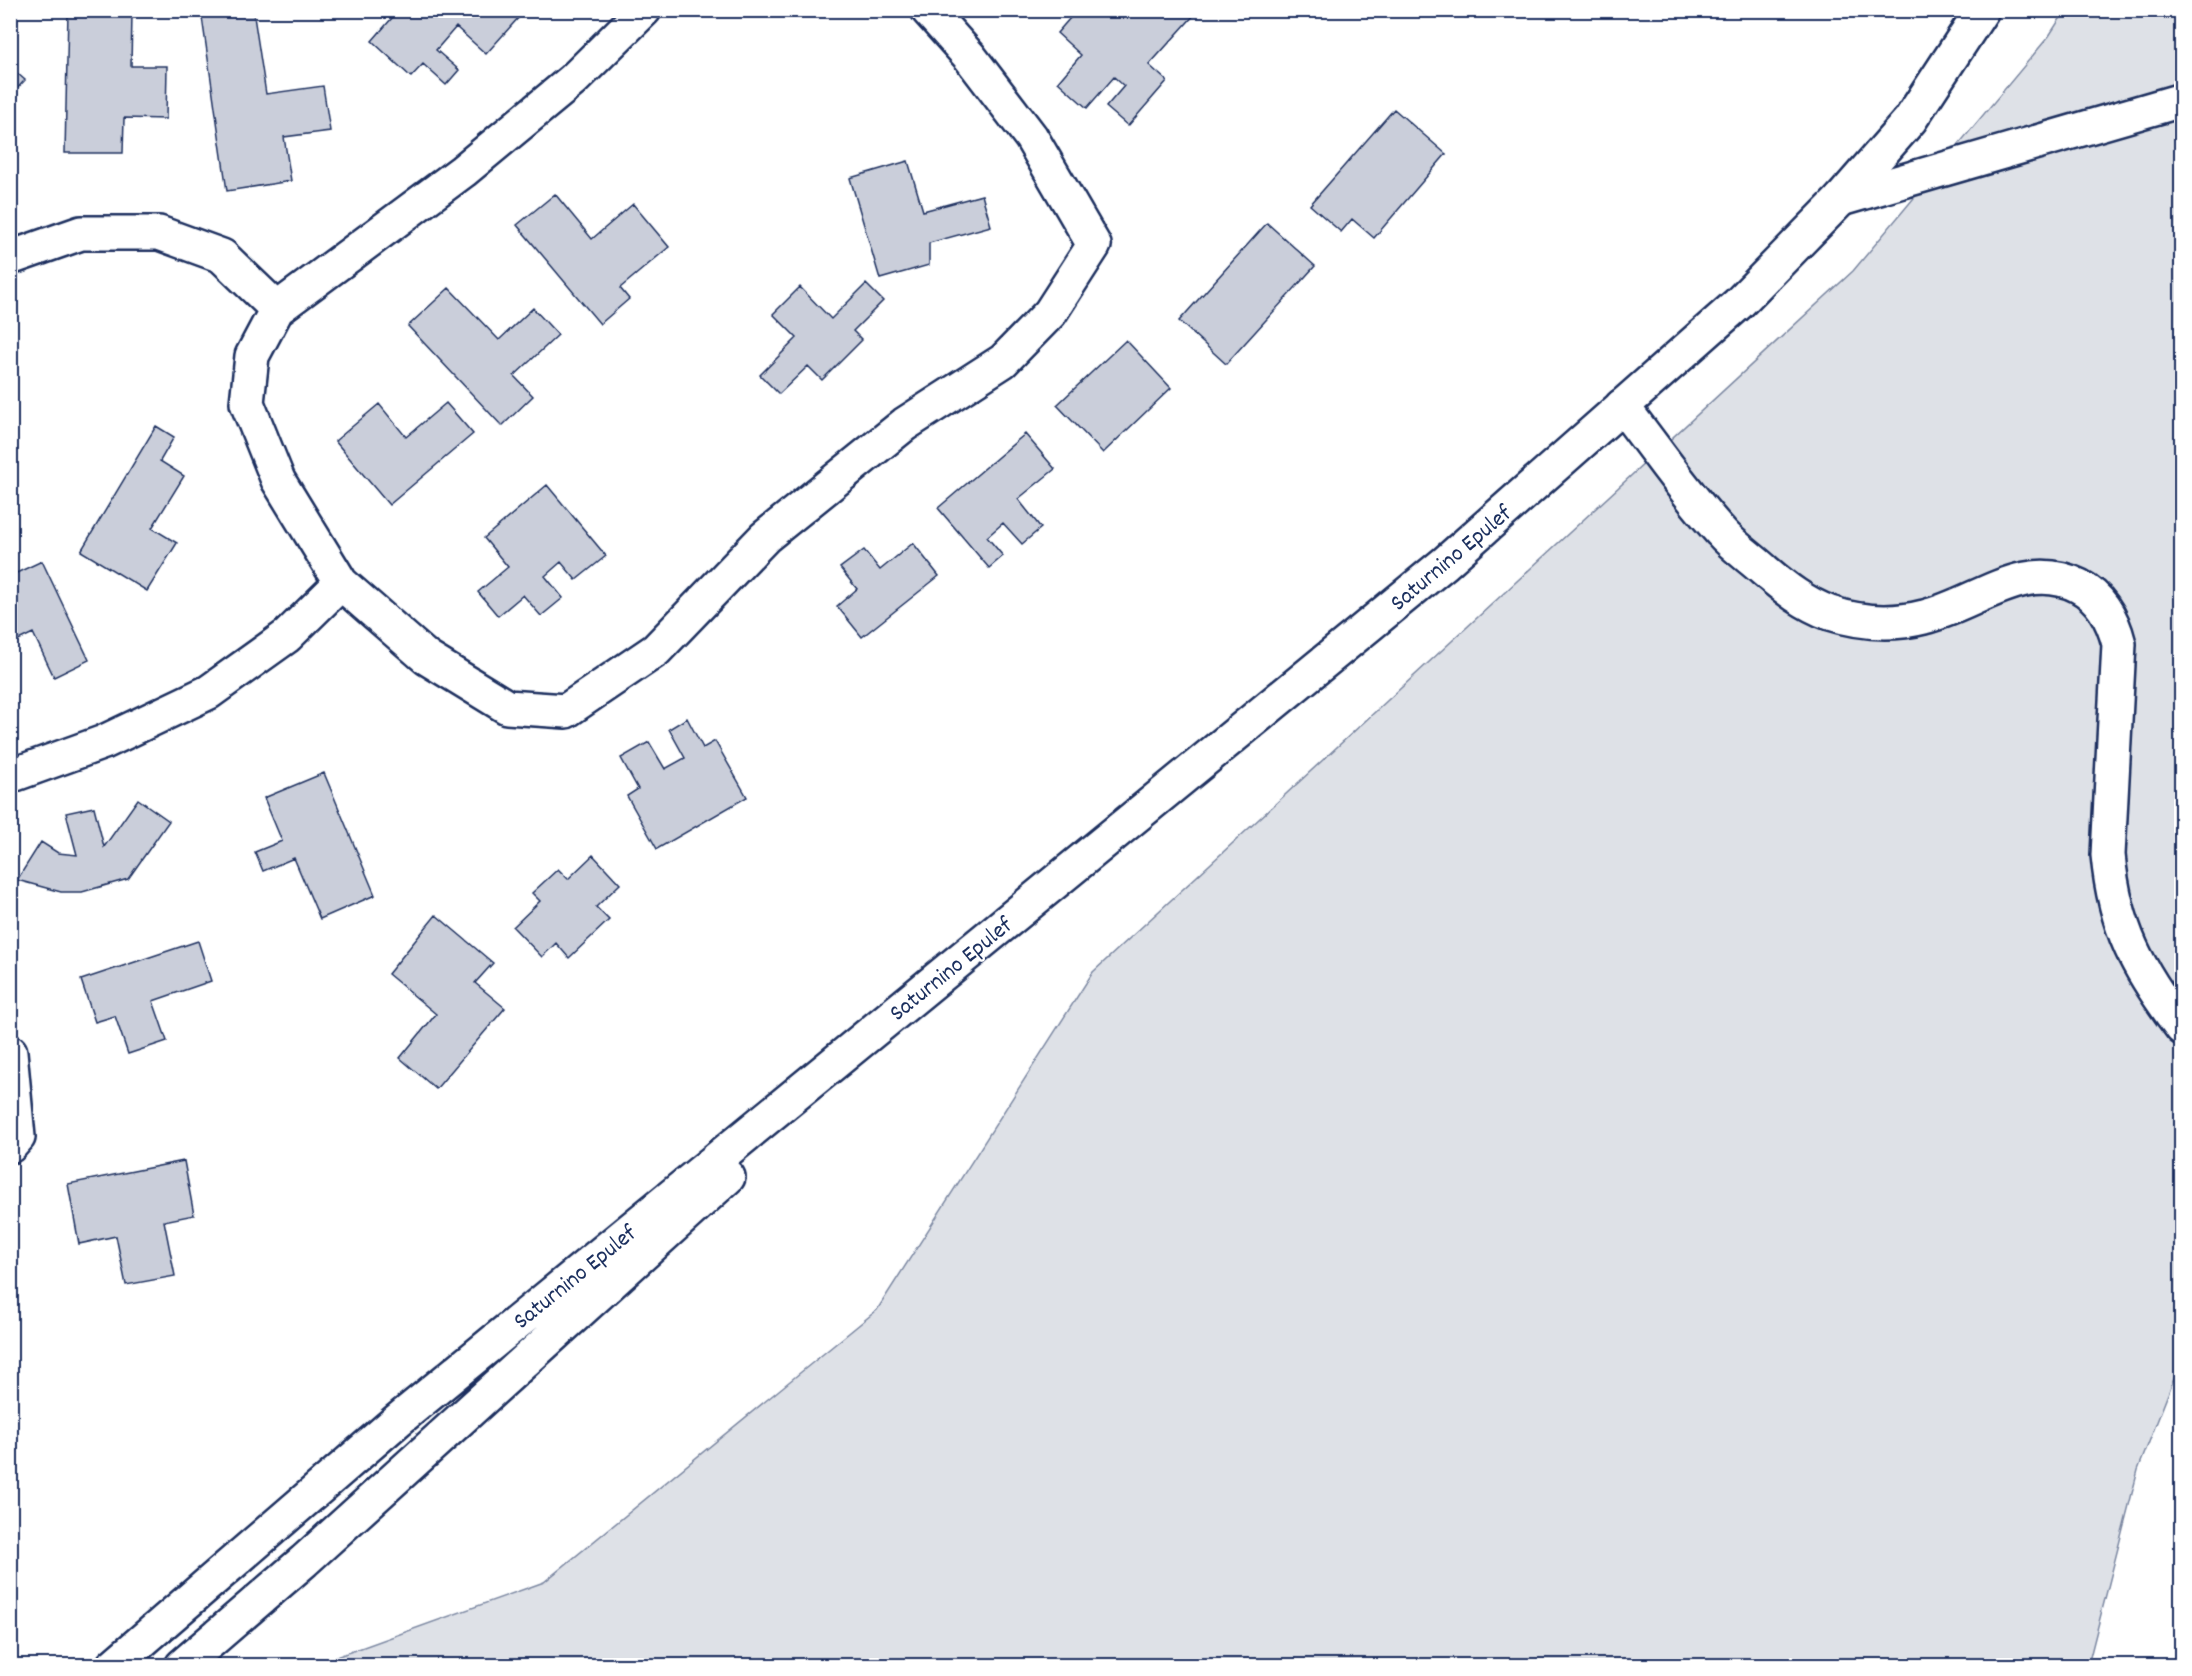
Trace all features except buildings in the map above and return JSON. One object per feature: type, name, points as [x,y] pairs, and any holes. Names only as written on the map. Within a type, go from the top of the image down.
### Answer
[{"type":"main road","points":[[644,10],[573,80],[463,171],[345,256],[277,309],[252,356],[247,403],[278,480],[341,583],[427,658],[507,707],[566,711],[656,650],[765,537],[905,424],[1003,361],[1050,312],[1094,245],[1031,137],[970,57],[928,10]]},
{"type":"main road","name":"Saturnino Epulef","points":[[113,1665],[398,1420],[1445,563],[1738,304],[1841,199],[1910,120],[1982,10]]},
{"type":"main road","points":[[1841,199],[2181,100]]},
{"type":"main road","points":[[10,258],[81,233],[159,233],[222,256],[277,309]]},
{"type":"main road","points":[[1622,406],[1722,533],[1787,590],[1828,612],[1875,622],[1901,622],[1926,617],[2016,580],[2033,577],[2067,580],[2096,598],[2115,627],[2119,644],[2108,855],[2110,883],[2124,934],[2138,965],[2181,1028]]},
{"type":"main road","points":[[10,776],[104,742],[209,692],[287,636],[341,583]]},
{"type":"main road","name":"Saturnino Epulef","points":[[182,1665],[304,1561],[1041,893]]},
{"type":"main road","points":[[10,1052],[18,1137],[10,1146]]},
{"type":"shaded area","points":[[2065,11],[2181,11],[2181,1361],[2138,1470],[2088,1665],[311,1666],[544,1582],[877,1310],[1093,972],[1853,271],[2049,36]]}]
